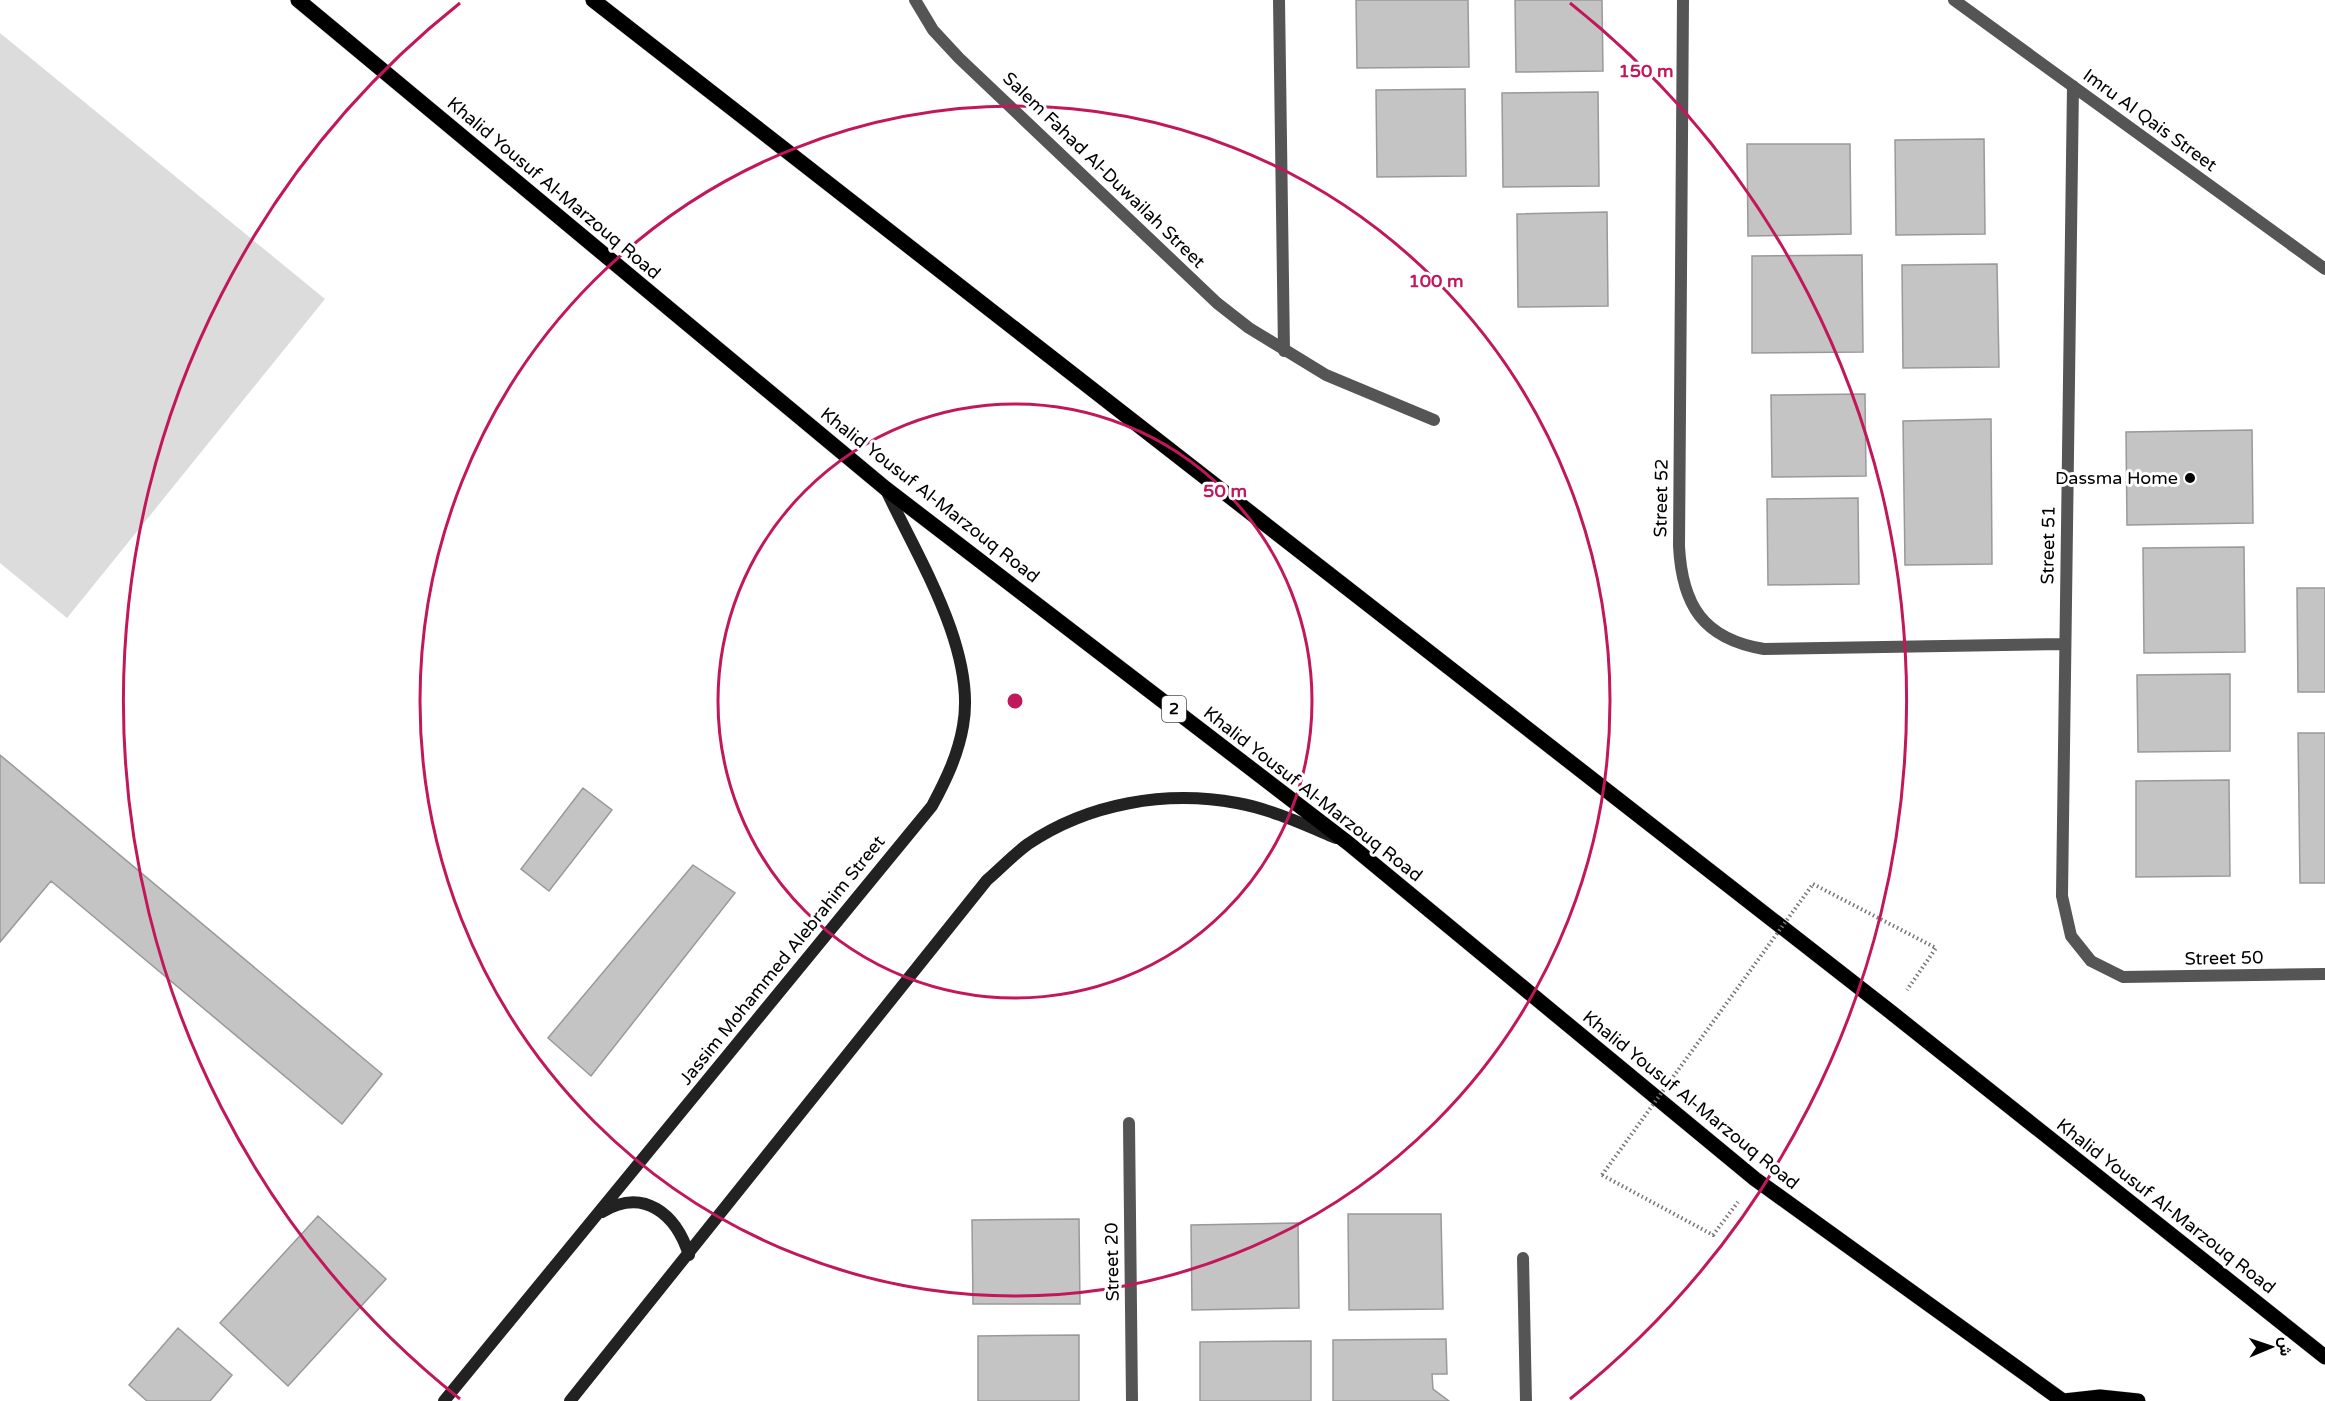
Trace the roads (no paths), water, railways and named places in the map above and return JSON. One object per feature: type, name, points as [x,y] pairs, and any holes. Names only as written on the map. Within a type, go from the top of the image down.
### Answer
[{"type":"main road","name":"Khalid Yousuf Al-Marzouq Road","points":[[298,0],[885,488],[1348,843],[1755,1179],[2064,1401]]},
{"type":"main road","name":"Khalid Yousuf Al-Marzouq Road","points":[[593,0],[1892,1013],[2325,1357]]},
{"type":"main road","points":[[2064,1401],[2100,1398],[2138,1401]]},
{"type":"street","name":"Salem Fahad Al-Duwailah Street","points":[[915,0],[920,0]]},
{"type":"street","name":"Salem Fahad Al-Duwailah Street","points":[[915,0],[933,30],[959,57],[1217,303],[1284,351],[1326,375],[1434,420]]},
{"type":"street","points":[[1279,0],[1284,351]]},
{"type":"street","name":"Street 52","points":[[1683,0],[1679,546],[1680,572],[1689,600],[1702,619],[1720,634],[1742,644],[1764,649],[2064,644]]},
{"type":"street","name":"Imru Al Qais Street","points":[[1954,0],[2325,269]]},
{"type":"street","name":"Street 51","points":[[2073,86],[2062,896],[2071,936],[2091,961],[2123,977]]},
{"type":"street","name":"Jassim Mohammed Alebrahim Street","points":[[444,1401],[932,806],[953,767],[964,724],[964,680],[955,637],[885,488]]},
{"type":"street","points":[[570,1401],[987,880],[1029,844],[1077,818],[1129,802],[1184,796],[1239,803],[1291,819],[1348,843]]},
{"type":"street","name":"Street 50","points":[[2123,977],[2325,974]]},
{"type":"street","name":"Street 20","points":[[1129,1123],[1132,1401]]},
{"type":"street","points":[[595,1216],[613,1206],[633,1202],[653,1206],[671,1218],[683,1235],[688,1255]]},
{"type":"street","points":[[1523,1258],[1526,1401]]},
{"type":"place","name":"Dassma Home","points":[[2190,478]]}]
